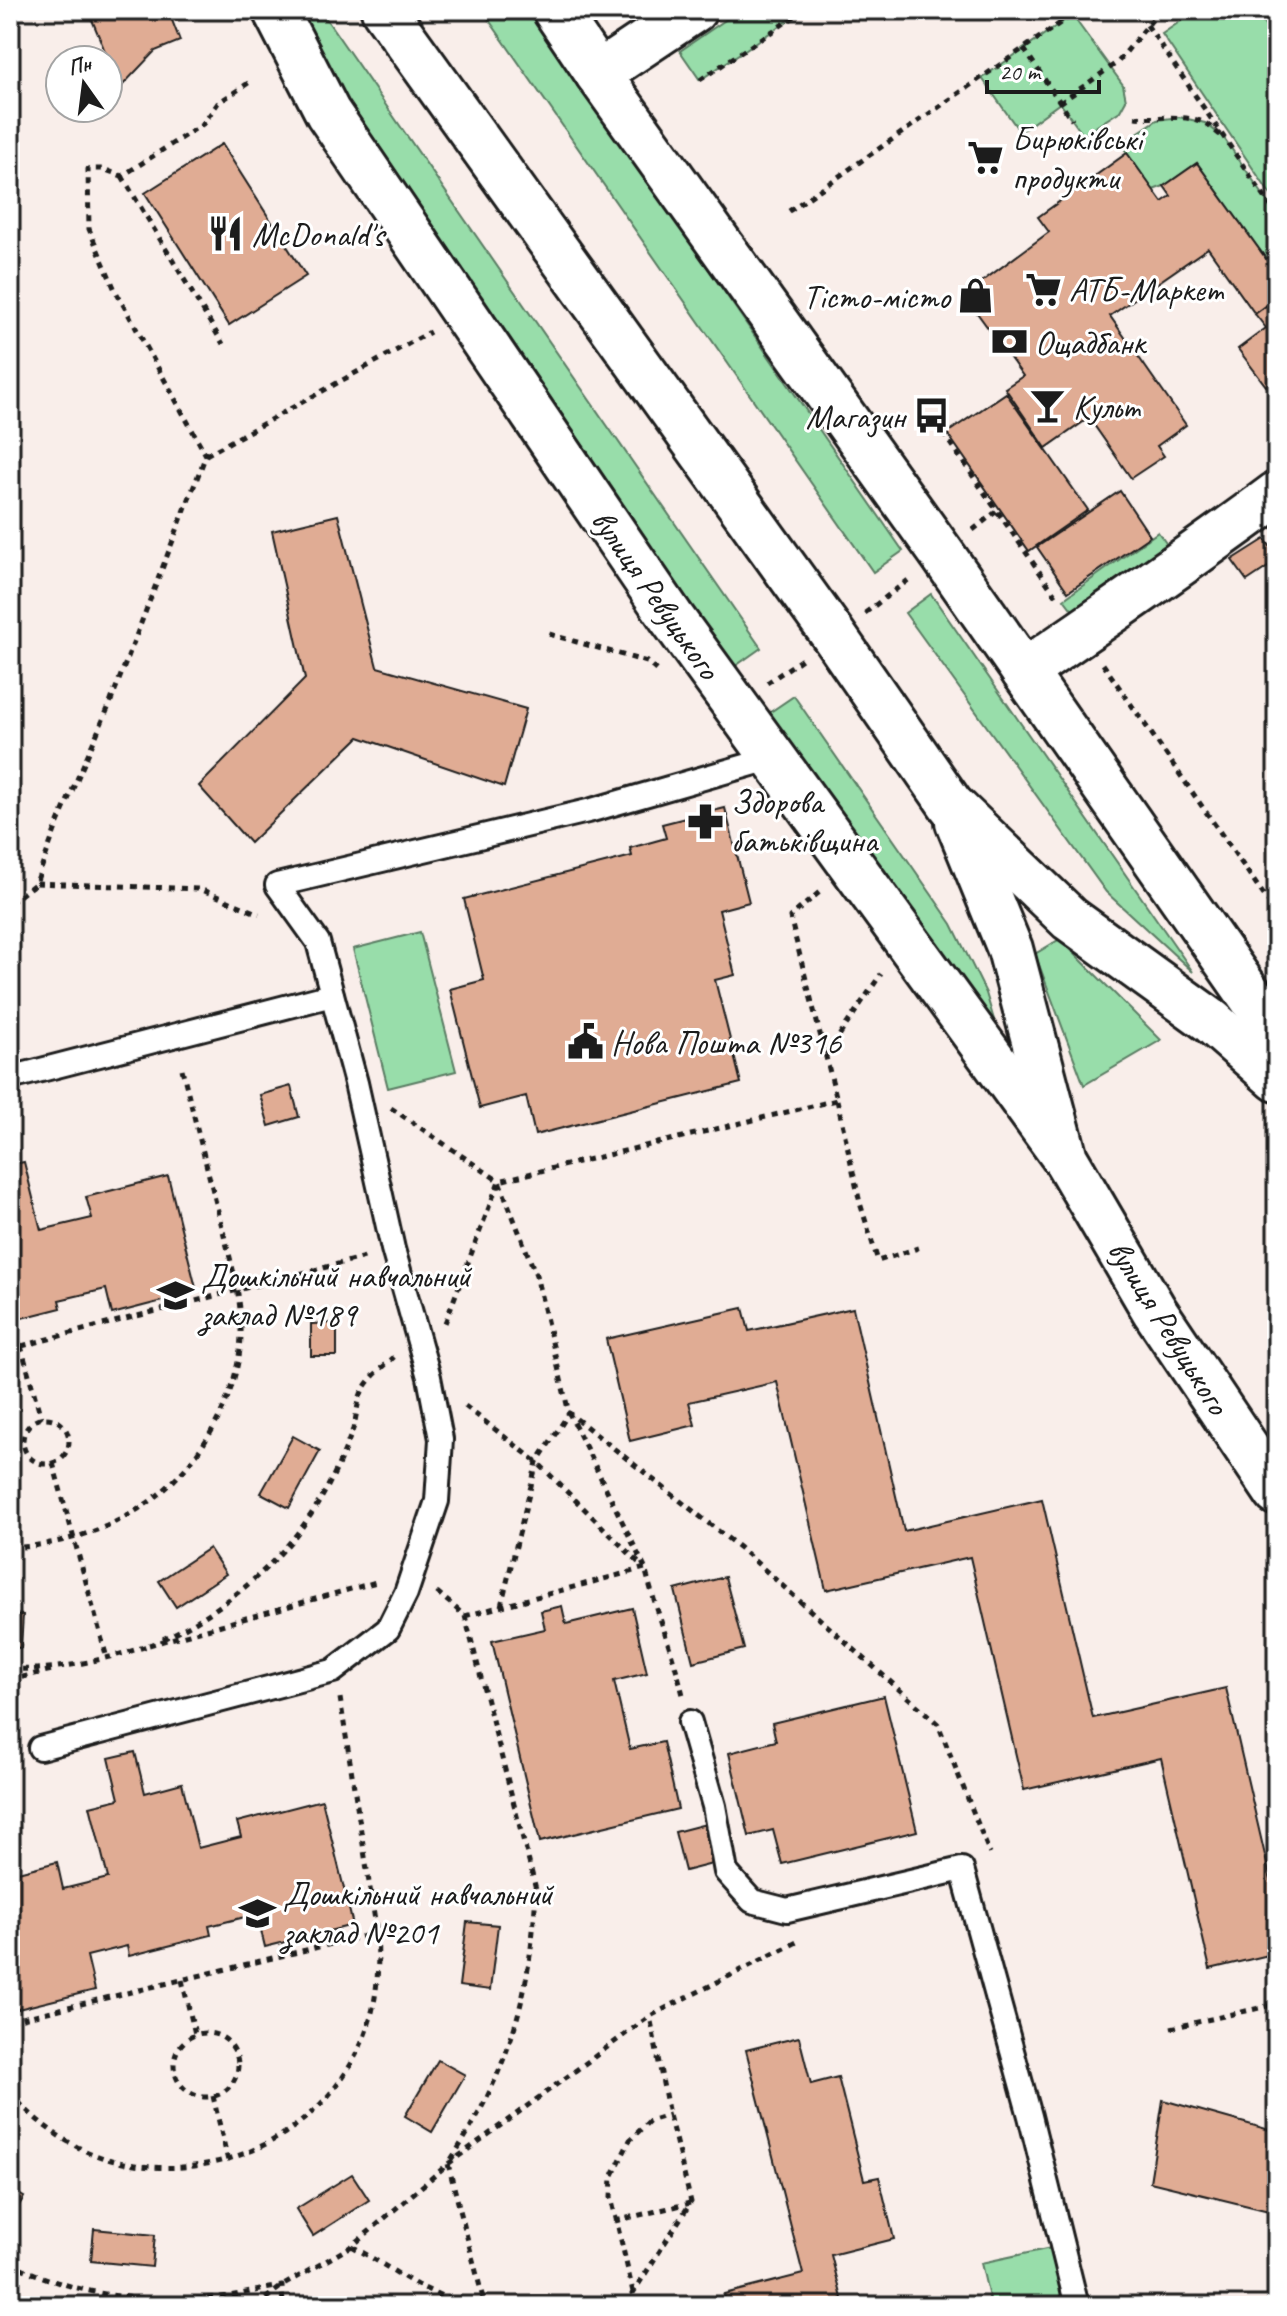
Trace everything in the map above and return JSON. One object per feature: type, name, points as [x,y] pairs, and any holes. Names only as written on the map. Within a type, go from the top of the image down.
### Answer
[{"type":"street","name":"вулиця Ревуцького","points":[[275,10],[328,113],[680,630],[1065,1158],[1154,1310],[1277,1493]]},
{"type":"street","name":"вулиця Ревуцького","points":[[384,10],[834,636],[951,805],[1070,919],[1211,1021],[1277,1079]]},
{"type":"street","points":[[555,10],[1277,1034]]},
{"type":"street","points":[[598,74],[694,10]]},
{"type":"street","points":[[1024,672],[1147,585],[1196,555],[1277,494]]},
{"type":"street","name":"вулиця Ревуцького","points":[[951,805],[1010,949],[1065,1158]]},
{"type":"lane","points":[[40,1748],[335,1669],[388,1629],[406,1593],[437,1501],[441,1439],[429,1377],[393,1249],[356,1083],[318,942],[277,885],[592,810],[773,758]]},
{"type":"lane","points":[[10,1078],[332,995]]},
{"type":"lane","points":[[690,1722],[714,1806],[726,1872],[752,1901],[787,1910],[962,1869],[1030,2116],[1077,2306]]},
{"type":"path","points":[[700,80],[804,10]]},
{"type":"path","points":[[1060,23],[1062,10]]},
{"type":"path","points":[[789,211],[1079,10]]},
{"type":"path","points":[[1060,103],[1118,62],[1160,10]]},
{"type":"path","points":[[1147,25],[1277,215]]},
{"type":"path","points":[[1024,49],[1072,120]]},
{"type":"path","points":[[122,176],[203,124],[218,103],[253,80]]},
{"type":"path","points":[[1135,117],[1157,120],[1179,117],[1205,123],[1224,138]]},
{"type":"path","points":[[206,455],[115,290],[89,229],[88,169],[103,169],[122,176],[223,344]]},
{"type":"path","points":[[10,903],[36,883],[57,825],[109,706],[206,455],[431,332]]},
{"type":"path","points":[[943,433],[1277,914]]},
{"type":"path","points":[[549,634],[647,662],[658,672]]},
{"type":"path","points":[[36,883],[200,889],[318,942]]},
{"type":"path","points":[[825,888],[790,917],[860,1203],[878,1261],[918,1248]]},
{"type":"path","points":[[826,1056],[881,974]]},
{"type":"path","points":[[10,1548],[42,1546],[74,1539],[108,1527],[139,1510],[167,1488],[191,1463],[211,1433],[226,1402],[236,1368],[241,1333],[238,1291],[173,1036]]},
{"type":"path","points":[[356,1083],[499,1181],[536,1275],[569,1413],[645,1568],[690,1722]]},
{"type":"path","points":[[499,1181],[837,1100]]},
{"type":"path","points":[[149,1645],[188,1627],[225,1604],[259,1576],[289,1544],[315,1509],[336,1471],[352,1430],[363,1388],[416,1336],[441,1332],[499,1181]]},
{"type":"path","points":[[10,1349],[393,1249]]},
{"type":"path","points":[[21,1346],[41,1419]]},
{"type":"path","points":[[429,1377],[537,1462],[645,1568]]},
{"type":"path","points":[[501,1606],[537,1462],[569,1413]]},
{"type":"path","points":[[569,1413],[740,1548],[938,1724],[994,1862]]},
{"type":"path","points":[[50,1418],[58,1422],[68,1434],[69,1445],[64,1456],[45,1465],[26,1455],[22,1444],[24,1433],[31,1423],[41,1419],[50,1418]]},
{"type":"path","points":[[53,1463],[107,1658]]},
{"type":"path","points":[[485,2306],[448,2164],[471,2130],[506,2057],[522,2005],[534,1933],[536,1889],[465,1616],[645,1568]]},
{"type":"path","points":[[10,1680],[107,1658],[413,1572]]},
{"type":"path","points":[[10,1669],[66,1667]]},
{"type":"path","points":[[10,2093],[48,2129],[75,2146],[104,2158],[165,2168],[197,2167],[228,2161],[259,2149],[287,2133],[313,2112],[335,2088],[367,2030],[379,1965],[377,1933],[335,1669]]},
{"type":"path","points":[[10,2021],[377,1933]]},
{"type":"path","points":[[256,2306],[282,2286],[352,2246],[448,2164],[650,2016],[804,1938]]},
{"type":"path","points":[[182,1980],[195,2034]]},
{"type":"path","points":[[1171,2028],[1277,2004]]},
{"type":"path","points":[[633,2293],[691,2202],[669,2115],[650,2016]]},
{"type":"path","points":[[208,2032],[221,2036],[231,2044],[237,2056],[238,2069],[234,2081],[225,2091],[213,2096],[201,2097],[190,2092],[180,2084],[175,2073],[177,2050],[195,2034],[208,2032]]},
{"type":"path","points":[[213,2096],[228,2161]]},
{"type":"path","points":[[637,2306],[615,2221],[612,2177],[630,2140],[649,2121],[669,2115]]},
{"type":"path","points":[[615,2221],[691,2202]]},
{"type":"path","points":[[352,2246],[457,2306]]},
{"type":"path","points":[[10,2262],[59,2282],[142,2299],[223,2297],[282,2286]]},
{"type":"path","points":[[282,2286],[283,2306]]},
{"type":"green space","points":[[298,10],[320,10],[761,648],[734,667],[346,97],[306,31]]},
{"type":"green space","points":[[482,10],[530,10],[903,551],[873,572]]},
{"type":"green space","points":[[740,10],[804,10],[700,80],[680,51]]},
{"type":"green space","points":[[1197,10],[1254,10],[1277,43],[1277,204],[1162,34]]},
{"type":"green space","points":[[1072,15],[1123,85],[1126,100],[1120,111],[1083,135],[1060,103],[1020,132],[982,78]]},
{"type":"green space","points":[[1179,117],[1205,123],[1224,138],[1277,215],[1277,274],[1197,163],[1153,190],[1121,144],[1157,120]]},
{"type":"green space","points":[[1158,532],[1173,553],[1080,620],[1064,599]]},
{"type":"green space","points":[[931,594],[1193,972],[1106,892],[905,613]]},
{"type":"green space","points":[[794,696],[952,924],[986,993],[1006,1060],[766,715]]},
{"type":"green space","points":[[420,932],[456,1071],[388,1088],[353,949]]},
{"type":"green space","points":[[1060,939],[1161,1040],[1084,1085],[1035,954]]},
{"type":"green space","points":[[1051,2248],[1063,2306],[991,2306],[981,2263]]},
{"type":"building","points":[[88,10],[168,10],[180,41],[155,51],[124,84],[124,44],[102,44]]},
{"type":"building","name":"McDonald's","points":[[222,144],[306,276],[229,325],[145,193]]},
{"type":"building","points":[[1127,153],[1162,202],[1171,196],[1164,186],[1197,163],[1277,274],[1277,298],[1255,314],[1208,248],[1110,316],[1186,425],[1157,446],[1164,456],[1131,478],[1089,418],[1046,448],[1005,388],[1023,376],[964,295],[1049,232],[1038,217]]},
{"type":"building","points":[[1277,298],[1277,377],[1266,386],[1238,349],[1266,328],[1255,314]]},
{"type":"building","points":[[1006,393],[1088,510],[1029,551],[947,433]]},
{"type":"building","points":[[1120,491],[1150,536],[1068,592],[1037,547]]},
{"type":"building","points":[[338,515],[377,667],[526,709],[504,787],[359,737],[250,843],[199,786],[305,679],[272,531]]},
{"type":"building","points":[[1265,539],[1277,561],[1247,581],[1232,560]]},
{"type":"building","points":[[725,808],[749,902],[719,910],[735,975],[715,980],[741,1083],[535,1135],[526,1096],[480,1108],[450,989],[484,980],[464,899],[632,856],[630,848],[666,838],[662,824]]},
{"type":"building","points":[[291,1086],[299,1117],[269,1126],[260,1095]]},
{"type":"building","points":[[24,1162],[41,1230],[92,1218],[86,1197],[168,1176],[197,1292],[112,1314],[106,1289],[59,1300],[61,1308],[10,1321],[10,1165]]},
{"type":"building","points":[[743,1308],[749,1331],[853,1308],[904,1531],[1042,1499],[1093,1718],[1226,1688],[1277,1907],[1277,1953],[1210,1969],[1161,1758],[1024,1790],[970,1557],[826,1590],[777,1382],[689,1402],[695,1425],[630,1441],[606,1339]]},
{"type":"building","points":[[337,1323],[337,1356],[311,1356],[311,1324]]},
{"type":"building","points":[[293,1436],[320,1451],[289,1508],[261,1493]]},
{"type":"building","points":[[209,1548],[226,1574],[176,1607],[159,1581]]},
{"type":"building","points":[[725,1577],[744,1649],[693,1662],[675,1590]]},
{"type":"building","points":[[562,1606],[566,1624],[632,1608],[647,1673],[614,1681],[630,1749],[663,1742],[678,1809],[540,1842],[492,1641],[545,1629],[541,1611]]},
{"type":"building","points":[[10,1614],[23,1615],[21,1648],[10,1647]]},
{"type":"building","points":[[884,1696],[917,1831],[782,1864],[773,1830],[749,1836],[729,1753],[776,1741],[772,1723]]},
{"type":"building","points":[[135,1752],[145,1793],[182,1783],[198,1848],[241,1837],[237,1822],[322,1800],[353,1925],[265,1947],[257,1914],[209,1926],[211,1935],[129,1956],[127,1946],[87,1956],[95,1990],[10,2011],[10,1874],[57,1862],[63,1889],[108,1878],[90,1806],[119,1799],[109,1758]]},
{"type":"building","points":[[706,1824],[716,1863],[685,1871],[675,1832]]},
{"type":"building","points":[[467,1922],[498,1925],[490,1990],[459,1986]]},
{"type":"building","points":[[799,2037],[811,2084],[838,2077],[864,2180],[879,2177],[894,2239],[831,2255],[844,2306],[727,2306],[724,2294],[803,2274],[746,2050]]},
{"type":"building","points":[[438,2060],[465,2075],[432,2132],[405,2116]]},
{"type":"building","points":[[1163,2100],[1277,2132],[1277,2213],[1150,2182]]},
{"type":"building","points":[[352,2174],[369,2200],[313,2236],[296,2209]]},
{"type":"building","points":[[10,2189],[24,2197],[10,2220]]},
{"type":"building","points":[[94,2229],[155,2235],[152,2267],[91,2261]]},
{"type":"place","name":"Бирюківські продукти","points":[[986,158]]},
{"type":"place","name":"McDonald's","points":[[226,234]]},
{"type":"place","name":"АТБ-Маркет","points":[[1043,289]]},
{"type":"place","name":"Тісто-місто","points":[[976,296]]},
{"type":"place","name":"Ощадбанк","points":[[1009,342]]},
{"type":"place","name":"Культ","points":[[1047,406]]},
{"type":"place","name":"Магазин","points":[[931,416]]},
{"type":"place","name":"Здорова батьківщина","points":[[705,821]]},
{"type":"place","name":"Нова Пошта №316","points":[[585,1042]]},
{"type":"place","name":"Дошкільний навчальний заклад №189","points":[[175,1295]]},
{"type":"place","name":"Дошкільний навчальний заклад №201","points":[[257,1913]]}]
